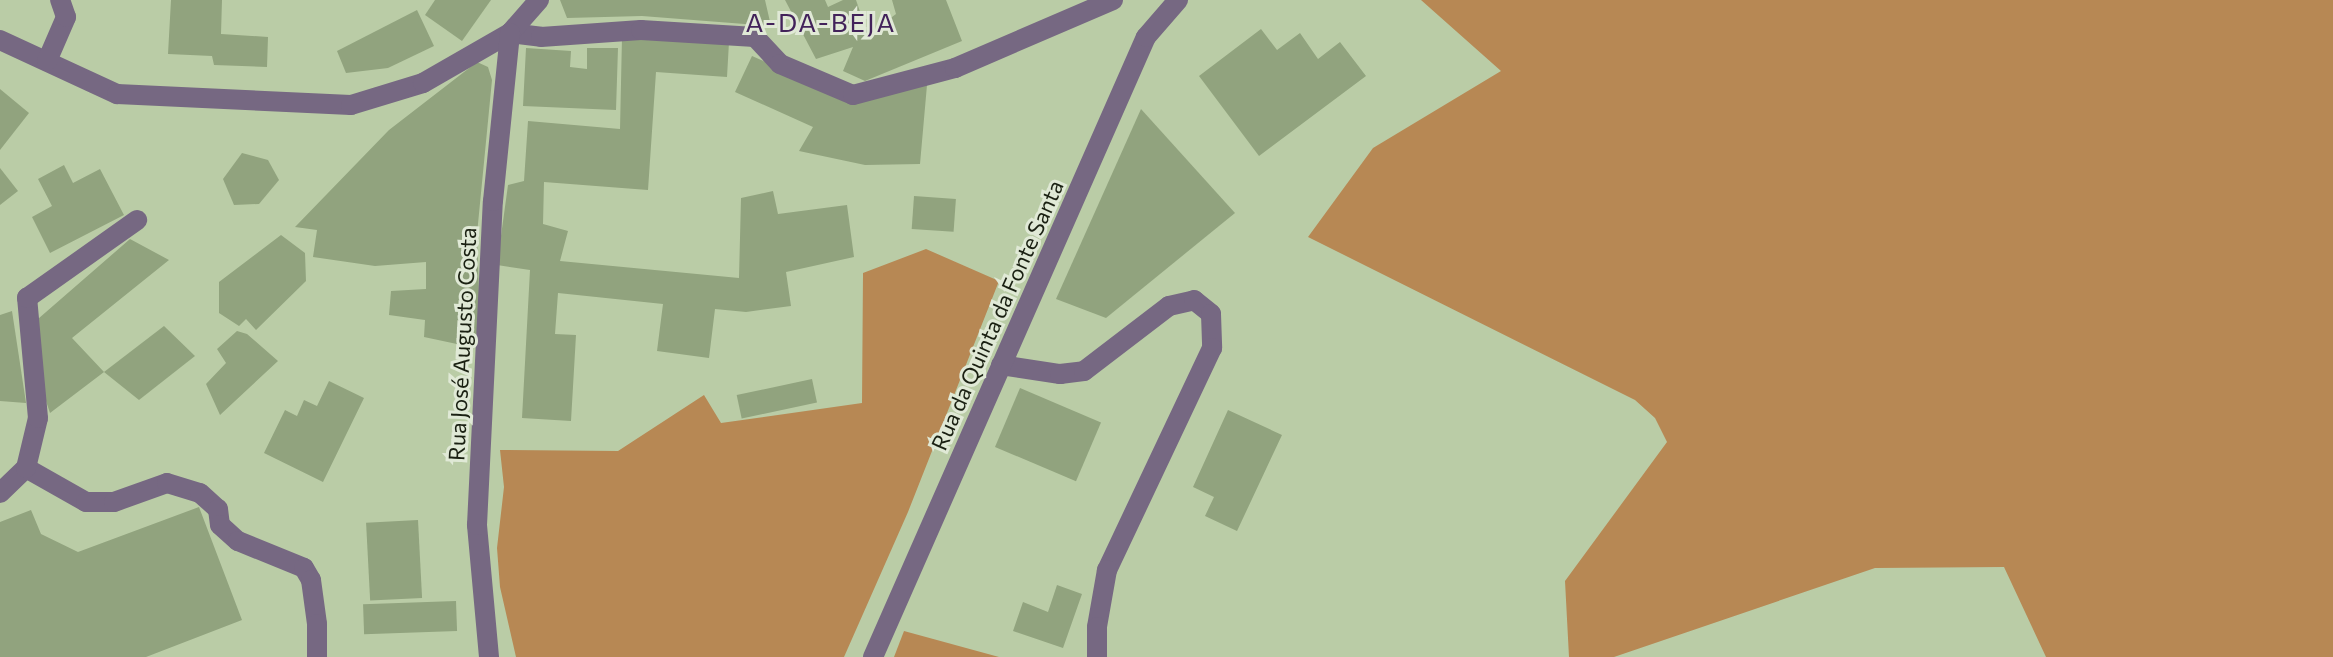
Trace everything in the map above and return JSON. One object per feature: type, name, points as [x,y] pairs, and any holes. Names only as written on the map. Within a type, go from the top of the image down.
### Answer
[{"type":"street","points":[[47,61],[66,17],[60,0]]},
{"type":"street","points":[[0,40],[117,94],[351,105],[423,83],[510,33],[539,0]]},
{"type":"street","points":[[510,33],[541,37],[641,30],[755,37],[780,64],[853,95],[955,68],[1113,0]]},
{"type":"street","name":"Rua da Quinta da Fonte Santa","points":[[873,657],[1146,37],[1178,0]]},
{"type":"street","name":"Rua José Augusto Costa","points":[[489,657],[477,525],[493,201],[510,33]]},
{"type":"street","points":[[0,493],[26,468],[38,418],[27,298],[137,220]]},
{"type":"street","points":[[1001,365],[1060,374],[1084,371],[1169,306],[1194,300],[1211,314],[1212,348],[1107,570],[1097,627],[1097,657]]},
{"type":"street","points":[[26,468],[86,502],[114,502],[167,483],[200,493],[218,509],[220,525],[238,541],[304,568],[311,580],[319,637],[317,657]]},
{"type":"shaded area","points":[[1421,0],[2333,0],[2333,657],[2046,657],[2004,567],[1875,568],[1614,657],[1569,657],[1565,581],[1667,442],[1655,418],[1635,400],[1308,237],[1373,148],[1501,71]]},
{"type":"shaded area","points":[[926,249],[999,281],[908,512],[844,657],[516,657],[500,587],[497,548],[504,487],[500,450],[618,451],[704,395],[721,423],[862,403],[863,273]]},
{"type":"shaded area","points":[[904,631],[999,657],[894,657]]},
{"type":"building","points":[[171,0],[222,0],[221,34],[268,37],[267,67],[214,65],[212,56],[168,54]]},
{"type":"building","points":[[435,0],[491,0],[462,41],[425,15]]},
{"type":"building","points":[[560,0],[765,0],[771,26],[642,16],[567,18]]},
{"type":"building","points":[[785,0],[825,0],[828,7],[843,0],[856,0],[868,35],[896,14],[892,0],[946,0],[962,41],[865,81],[843,71],[853,47],[816,59]]},
{"type":"building","points":[[417,10],[434,46],[388,68],[346,73],[337,51]]},
{"type":"building","points":[[1261,29],[1277,50],[1300,33],[1318,59],[1340,42],[1366,76],[1259,156],[1199,76]]},
{"type":"building","points":[[622,37],[729,42],[727,77],[656,72],[648,190],[544,182],[543,224],[568,231],[560,261],[739,278],[741,198],[773,191],[778,214],[847,205],[854,257],[786,272],[791,306],[746,312],[715,309],[709,358],[657,351],[663,304],[558,293],[555,334],[576,335],[571,421],[522,418],[530,270],[497,265],[508,185],[524,181],[528,121],[620,129]]},
{"type":"building","points":[[526,48],[571,51],[570,67],[587,69],[587,48],[618,48],[616,110],[523,106]]},
{"type":"building","points":[[752,56],[829,90],[927,85],[920,164],[865,165],[799,151],[813,127],[735,92]]},
{"type":"building","points":[[477,62],[488,67],[492,80],[477,234],[480,325],[471,347],[424,337],[425,320],[389,315],[391,291],[426,289],[426,262],[375,266],[313,257],[317,230],[295,227],[389,130]]},
{"type":"building","points":[[0,89],[29,113],[0,150]]},
{"type":"building","points":[[1141,109],[1235,213],[1106,318],[1056,299]]},
{"type":"building","points":[[242,153],[268,160],[279,180],[259,204],[234,205],[223,179]]},
{"type":"building","points":[[64,165],[73,183],[100,169],[124,215],[50,253],[32,217],[52,206],[38,179]]},
{"type":"building","points":[[0,168],[18,191],[0,205]]},
{"type":"building","points":[[914,196],[956,199],[954,232],[912,229]]},
{"type":"building","points":[[281,235],[305,253],[306,281],[256,330],[246,319],[239,326],[219,313],[219,282]]},
{"type":"building","points":[[130,239],[169,260],[72,338],[104,372],[50,413],[23,332]]},
{"type":"building","points":[[12,311],[26,403],[0,401],[0,315]]},
{"type":"building","points":[[164,326],[195,356],[139,400],[104,372]]},
{"type":"building","points":[[237,331],[247,334],[278,361],[220,415],[206,384],[226,363],[217,349]]},
{"type":"building","points":[[812,379],[817,402],[742,418],[737,395]]},
{"type":"building","points":[[329,381],[364,398],[323,482],[264,453],[285,410],[297,416],[304,400],[317,406]]},
{"type":"building","points":[[1020,388],[1101,422],[1076,481],[995,447]]},
{"type":"building","points":[[1228,410],[1282,435],[1237,531],[1205,516],[1214,497],[1193,487]]},
{"type":"building","points":[[199,507],[242,620],[146,657],[0,657],[0,522],[31,510],[41,534],[78,552]]},
{"type":"building","points":[[418,520],[422,598],[370,601],[366,523]]},
{"type":"building","points":[[1057,585],[1082,594],[1063,648],[1013,631],[1023,602],[1048,612]]},
{"type":"building","points":[[456,601],[457,631],[364,634],[363,604]]},
{"type":"district","name":"A-DA-BEJA","points":[[821,22]]}]
